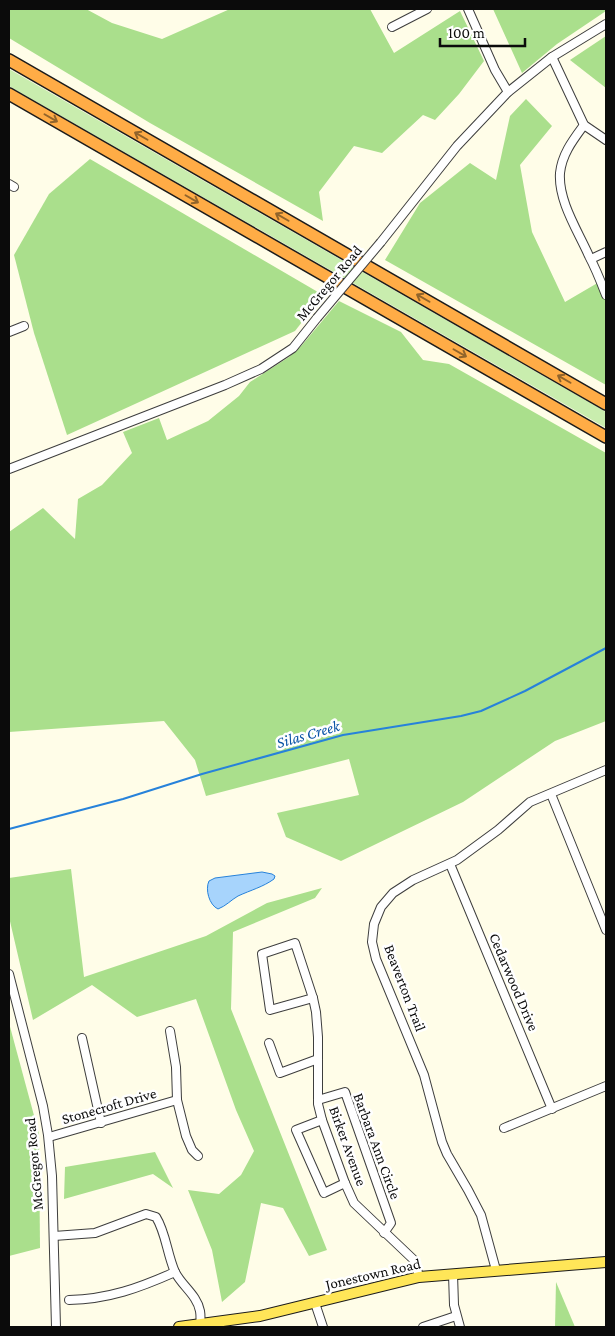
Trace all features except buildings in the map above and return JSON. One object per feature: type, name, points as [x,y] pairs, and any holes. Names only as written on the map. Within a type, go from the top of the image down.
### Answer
[{"type":"highway","points":[[9,60],[606,404]]},
{"type":"highway","points":[[9,94],[606,437]]},
{"type":"main road","name":"Jonestown Road","points":[[179,1327],[201,1326],[260,1316],[419,1277],[606,1262]]},
{"type":"street","points":[[392,27],[426,9]]},
{"type":"street","points":[[468,9],[495,70],[508,92]]},
{"type":"street","name":"McGregor Road","points":[[9,470],[261,369],[292,348],[381,242],[457,146],[508,92],[552,57],[606,24]]},
{"type":"street","points":[[552,57],[584,126],[606,140]]},
{"type":"street","points":[[584,126],[566,151],[561,166],[560,182],[566,204],[606,295]]},
{"type":"street","points":[[591,259],[606,252]]},
{"type":"street","points":[[9,332],[24,326]]},
{"type":"street","name":"Beaverton Trail","points":[[496,1270],[481,1216],[455,1170],[442,1142],[424,1075],[376,959],[372,942],[374,924],[386,900],[393,893],[413,880],[450,864],[498,830],[530,802],[606,770]]},
{"type":"street","points":[[551,794],[606,930]]},
{"type":"street","name":"Cedarwood Drive","points":[[450,864],[552,1109]]},
{"type":"street","name":"Birker Avenue","points":[[313,998],[270,1010],[262,954],[295,943],[313,998],[316,1012],[318,1100],[322,1120],[354,1203],[415,1261],[419,1277]]},
{"type":"street","name":"McGregor Road","points":[[9,974],[43,1106],[48,1138],[52,1176],[56,1327]]},
{"type":"street","points":[[170,1031],[176,1067],[177,1100],[186,1136],[192,1150],[198,1156]]},
{"type":"street","points":[[82,1038],[101,1122]]},
{"type":"street","points":[[269,1043],[280,1073],[318,1059]]},
{"type":"street","points":[[504,1128],[606,1086]]},
{"type":"street","name":"Barbara Ann Circle","points":[[318,1100],[345,1092],[391,1223],[384,1233]]},
{"type":"street","name":"Stonecroft Drive","points":[[48,1138],[177,1100]]},
{"type":"street","points":[[322,1120],[296,1130],[324,1193],[346,1183]]},
{"type":"street","points":[[54,1236],[96,1233],[146,1214],[156,1216],[161,1224],[175,1272],[183,1285],[195,1298],[200,1311],[201,1326]]},
{"type":"street","points":[[69,1300],[110,1296],[137,1288],[175,1272]]},
{"type":"street","points":[[454,1274],[453,1301],[460,1327]]},
{"type":"street","points":[[316,1303],[323,1327]]},
{"type":"street","points":[[423,1327],[456,1316]]},
{"type":"green space","points":[[9,9],[86,9],[112,23],[162,39],[230,9],[370,9],[394,53],[460,11],[484,61],[459,94],[435,120],[423,115],[382,153],[354,146],[319,192],[323,221],[150,123],[9,38]]},
{"type":"green space","points":[[493,9],[606,9],[606,11],[557,44],[522,73]]},
{"type":"green space","points":[[606,36],[606,88],[570,60]]},
{"type":"green space","points":[[9,69],[606,412],[606,428],[9,86]]},
{"type":"green space","points":[[526,99],[552,126],[520,165],[532,232],[565,302],[606,278],[606,385],[385,260],[420,203],[470,163],[496,180],[510,116]]},
{"type":"green space","points":[[90,159],[323,295],[295,331],[67,435],[34,333],[14,255],[49,194]]},
{"type":"green space","points":[[339,301],[401,332],[423,360],[449,364],[606,453],[606,721],[555,741],[463,802],[341,861],[286,837],[277,813],[359,795],[349,759],[206,796],[195,760],[164,721],[9,732],[9,532],[43,508],[75,539],[78,499],[102,485],[132,453],[123,432],[159,418],[167,440],[208,421],[239,396],[250,382],[289,357],[302,345]]},
{"type":"green space","points":[[71,869],[84,977],[206,936],[267,903],[322,888],[315,898],[233,932],[231,1009],[327,1250],[309,1256],[283,1208],[261,1203],[245,1282],[222,1302],[212,1250],[188,1190],[219,1194],[241,1175],[254,1151],[236,1110],[196,999],[137,1017],[92,985],[33,1020],[9,917],[9,878]]},
{"type":"green space","points":[[9,1023],[39,1134],[40,1248],[9,1256]]},
{"type":"green space","points":[[155,1152],[173,1188],[153,1174],[64,1199],[65,1167]]},
{"type":"green space","points":[[556,1282],[575,1327],[555,1327]]},
{"type":"water","points":[[262,872],[272,874],[275,876],[274,879],[238,896],[218,909],[212,904],[208,892],[209,881],[215,878]]},
{"type":"waterway","name":"Silas Creek","points":[[9,829],[123,799],[202,774],[343,735],[481,711],[525,691],[606,648]]}]
